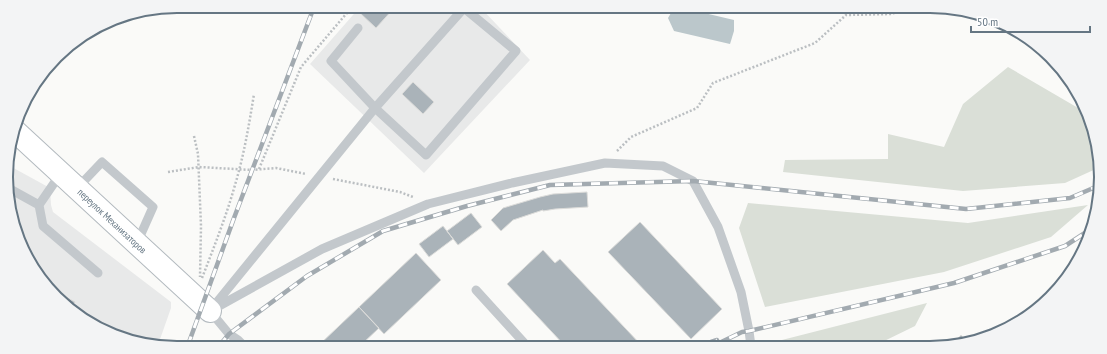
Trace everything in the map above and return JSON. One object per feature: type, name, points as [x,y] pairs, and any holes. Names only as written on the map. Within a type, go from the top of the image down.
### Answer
[{"type":"street","name":"переулок Механизаторов","points":[[19,135],[210,311]]},
{"type":"lane","points":[[210,311],[375,108],[458,13]]},
{"type":"lane","points":[[358,28],[331,61],[375,108],[426,155],[516,51],[470,13]]},
{"type":"lane","points":[[40,205],[67,179],[82,182],[102,162],[153,207],[141,234],[135,241]]},
{"type":"lane","points":[[210,311],[322,249],[428,204],[512,183],[606,163],[663,166],[693,181],[718,227],[738,284],[745,311],[750,341]]},
{"type":"lane","points":[[13,191],[40,205]]},
{"type":"lane","points":[[40,205],[43,226],[98,273]]},
{"type":"lane","points":[[476,290],[522,341]]},
{"type":"lane","points":[[210,311],[229,334],[239,341]]},
{"type":"path","points":[[259,169],[302,67],[347,13]]},
{"type":"path","points":[[606,163],[631,137],[697,108],[713,83],[815,43],[846,15],[894,13]]},
{"type":"path","points":[[194,136],[199,167],[201,226],[200,282],[236,184],[246,142],[254,94]]},
{"type":"path","points":[[168,172],[199,167],[239,169],[276,168],[400,192],[428,204]]},
{"type":"shaded area","points":[[355,13],[486,13],[530,60],[424,173],[310,64]]},
{"type":"shaded area","points":[[671,13],[704,13],[734,20],[734,31],[730,44],[674,31],[668,18]]},
{"type":"shaded area","points":[[1008,67],[1079,109],[1091,145],[1094,170],[1065,183],[963,191],[783,172],[785,160],[888,159],[888,134],[944,147],[963,104]]},
{"type":"shaded area","points":[[13,168],[50,188],[53,212],[171,302],[171,308],[160,340],[156,340],[114,329],[77,307],[61,293],[47,277],[25,240],[14,198]]},
{"type":"shaded area","points":[[748,203],[968,223],[1088,205],[1051,237],[944,272],[765,307],[739,228]]},
{"type":"shaded area","points":[[927,303],[915,326],[884,341],[778,341]]},
{"type":"building","points":[[360,13],[390,13],[376,28]]},
{"type":"building","points":[[413,82],[434,102],[423,114],[402,94]]},
{"type":"building","points":[[587,192],[588,207],[543,210],[513,220],[501,231],[491,220],[503,208],[540,197],[553,194]]},
{"type":"building","points":[[471,213],[482,227],[458,245],[447,231]]},
{"type":"building","points":[[640,222],[722,309],[691,339],[608,252]]},
{"type":"building","points":[[443,226],[453,239],[429,257],[419,244]]},
{"type":"building","points":[[543,250],[555,263],[560,259],[637,341],[560,341],[507,284]]},
{"type":"building","points":[[416,253],[441,280],[384,334],[359,307]]},
{"type":"building","points":[[65,297],[75,302],[74,304]]},
{"type":"building","points":[[359,307],[379,328],[365,341],[323,341]]},
{"type":"building","points":[[961,335],[964,338],[962,338],[957,339]]},
{"type":"railway","points":[[189,341],[234,218],[312,13]]},
{"type":"railway","points":[[223,341],[229,334],[307,276],[383,231],[467,206],[550,185],[693,181],[966,209],[1070,198],[1094,188]]},
{"type":"railway","points":[[723,341],[742,332],[954,283],[1065,246],[1084,234]]}]
